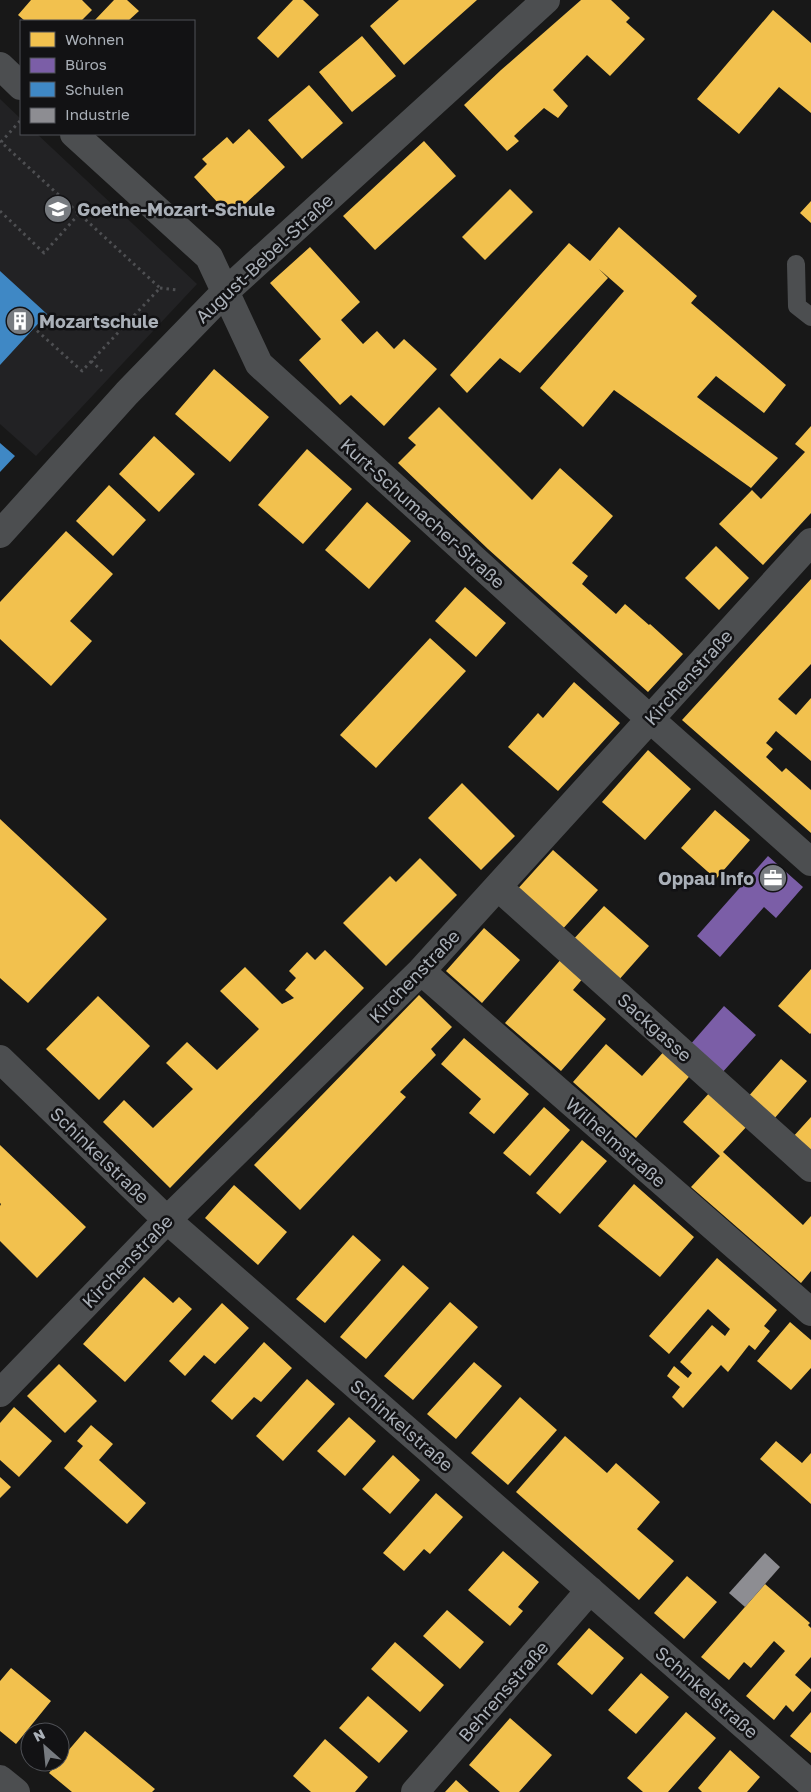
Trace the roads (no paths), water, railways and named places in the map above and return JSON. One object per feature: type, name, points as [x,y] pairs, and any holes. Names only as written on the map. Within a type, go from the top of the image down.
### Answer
[{"type":"street","name":"August-Bebel-Straße","points":[[0,534],[127,393],[225,292],[545,0]]},
{"type":"street","points":[[0,66],[20,85]]},
{"type":"street","name":"Kurt-Schumacher-Straße","points":[[75,135],[200,246],[209,257],[259,364],[650,719],[811,862]]},
{"type":"street","name":"Kirchenstraße","points":[[0,1393],[167,1220],[421,971],[811,542]]},
{"type":"street","name":"Sackgasse","points":[[498,887],[811,1168]]},
{"type":"street","name":"Wilhelmstraße","points":[[421,971],[811,1312]]},
{"type":"street","name":"Schinkelstraße","points":[[0,1059],[167,1220],[811,1784]]},
{"type":"street","name":"Behrensstraße","points":[[415,1792],[590,1590]]},
{"type":"street","points":[[0,1779],[16,1792]]},
{"type":"lane","points":[[796,264],[798,306],[811,317]]},
{"type":"place","name":"Goethe-Mozart-Schule","points":[[58,209]]},
{"type":"place","name":"Mozartschule","points":[[20,321]]},
{"type":"place","name":"Oppau Info","points":[[773,878]]}]
